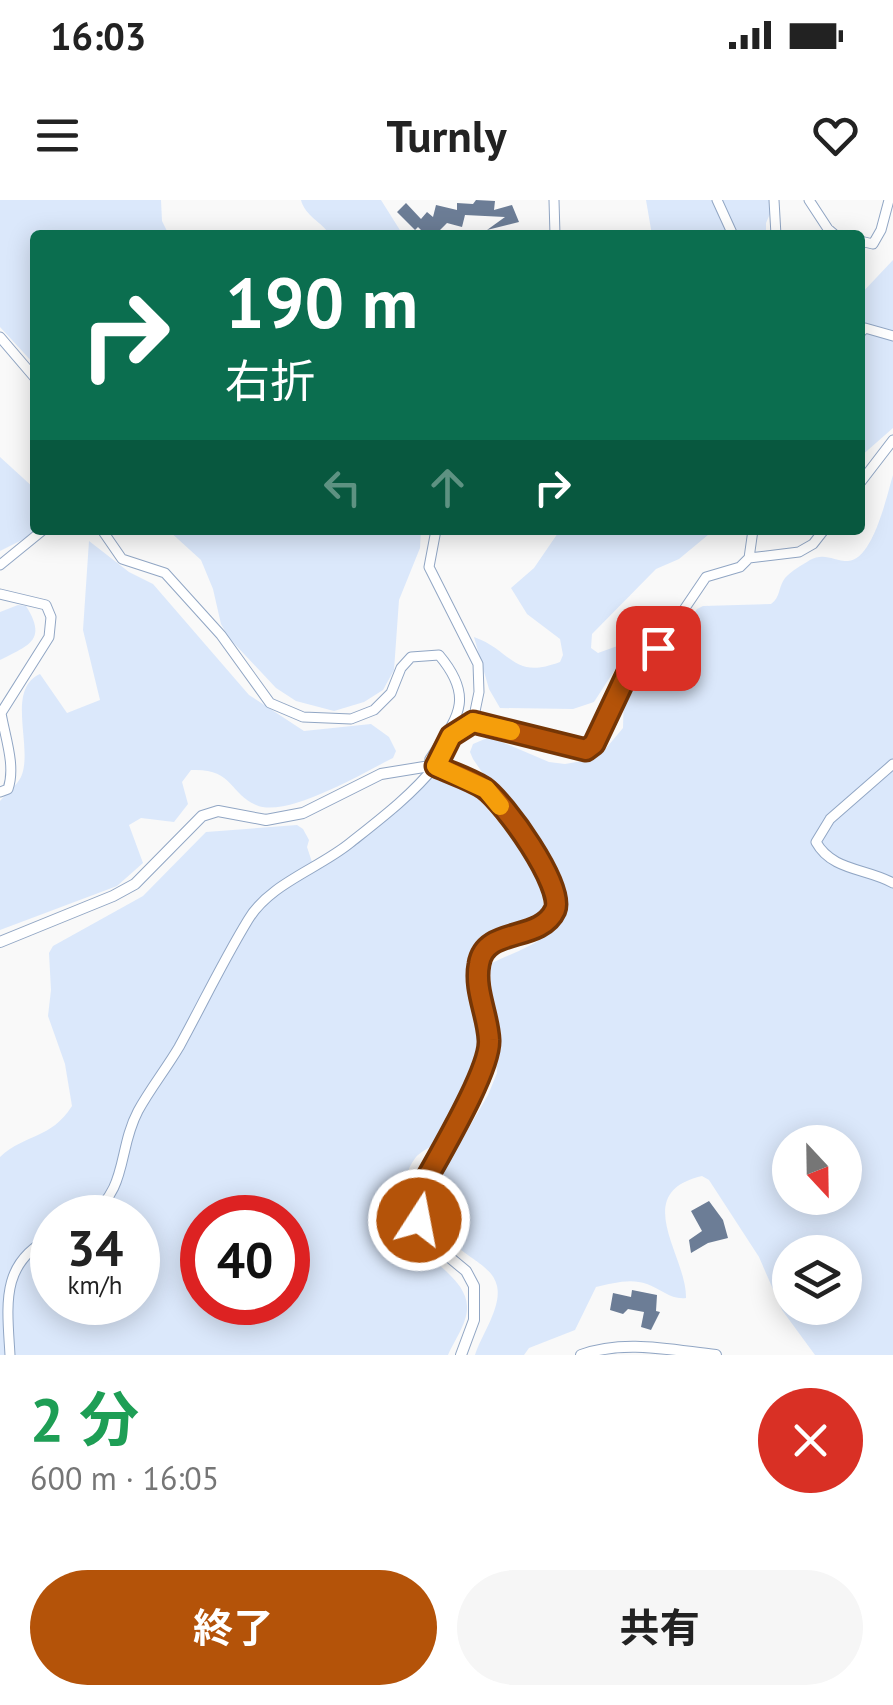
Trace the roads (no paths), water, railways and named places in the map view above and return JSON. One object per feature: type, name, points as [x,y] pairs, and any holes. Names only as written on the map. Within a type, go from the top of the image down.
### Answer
[{"type":"street","points":[[554,200],[555,230]]},
{"type":"street","points":[[718,200],[732,230]]},
{"type":"street","points":[[774,200],[776,230]]},
{"type":"street","points":[[809,200],[829,230]]},
{"type":"street","points":[[865,242],[874,244],[889,200]]},
{"type":"street","points":[[865,328],[893,336]]},
{"type":"street","points":[[0,337],[30,372]]},
{"type":"street","points":[[865,476],[893,440]]},
{"type":"street","points":[[0,565],[38,535]]},
{"type":"street","points":[[106,535],[122,558],[165,573],[220,635],[270,703],[303,718],[351,719],[374,710],[391,692],[401,668],[411,658],[438,655],[452,670],[460,692],[459,715],[430,758],[436,766],[486,789],[524,836],[557,898],[555,911],[544,924],[490,942],[479,960],[478,981],[490,1042],[483,1072],[416,1198],[425,1237],[466,1271],[474,1286],[474,1320],[461,1355]]},
{"type":"street","points":[[112,1195],[138,1112],[249,917],[277,890],[348,845],[436,766],[451,736],[473,722],[479,692],[478,664],[429,567],[435,535]]},
{"type":"street","points":[[473,722],[586,750],[594,744],[628,672],[658,648],[706,577],[740,566],[748,558],[752,535]]},
{"type":"street","points":[[748,558],[799,552],[820,535]]},
{"type":"street","points":[[0,594],[46,605],[52,625],[1,713],[10,782],[8,789],[0,792]]},
{"type":"street","points":[[893,764],[830,819],[816,842],[824,856],[837,864],[893,884]]},
{"type":"street","points":[[0,942],[135,884],[202,816],[218,811],[266,820],[303,813],[381,774],[436,766]]},
{"type":"street","points":[[10,1355],[10,1280],[30,1249]]},
{"type":"street","points":[[582,1355],[600,1348],[625,1346],[716,1355]]}]
